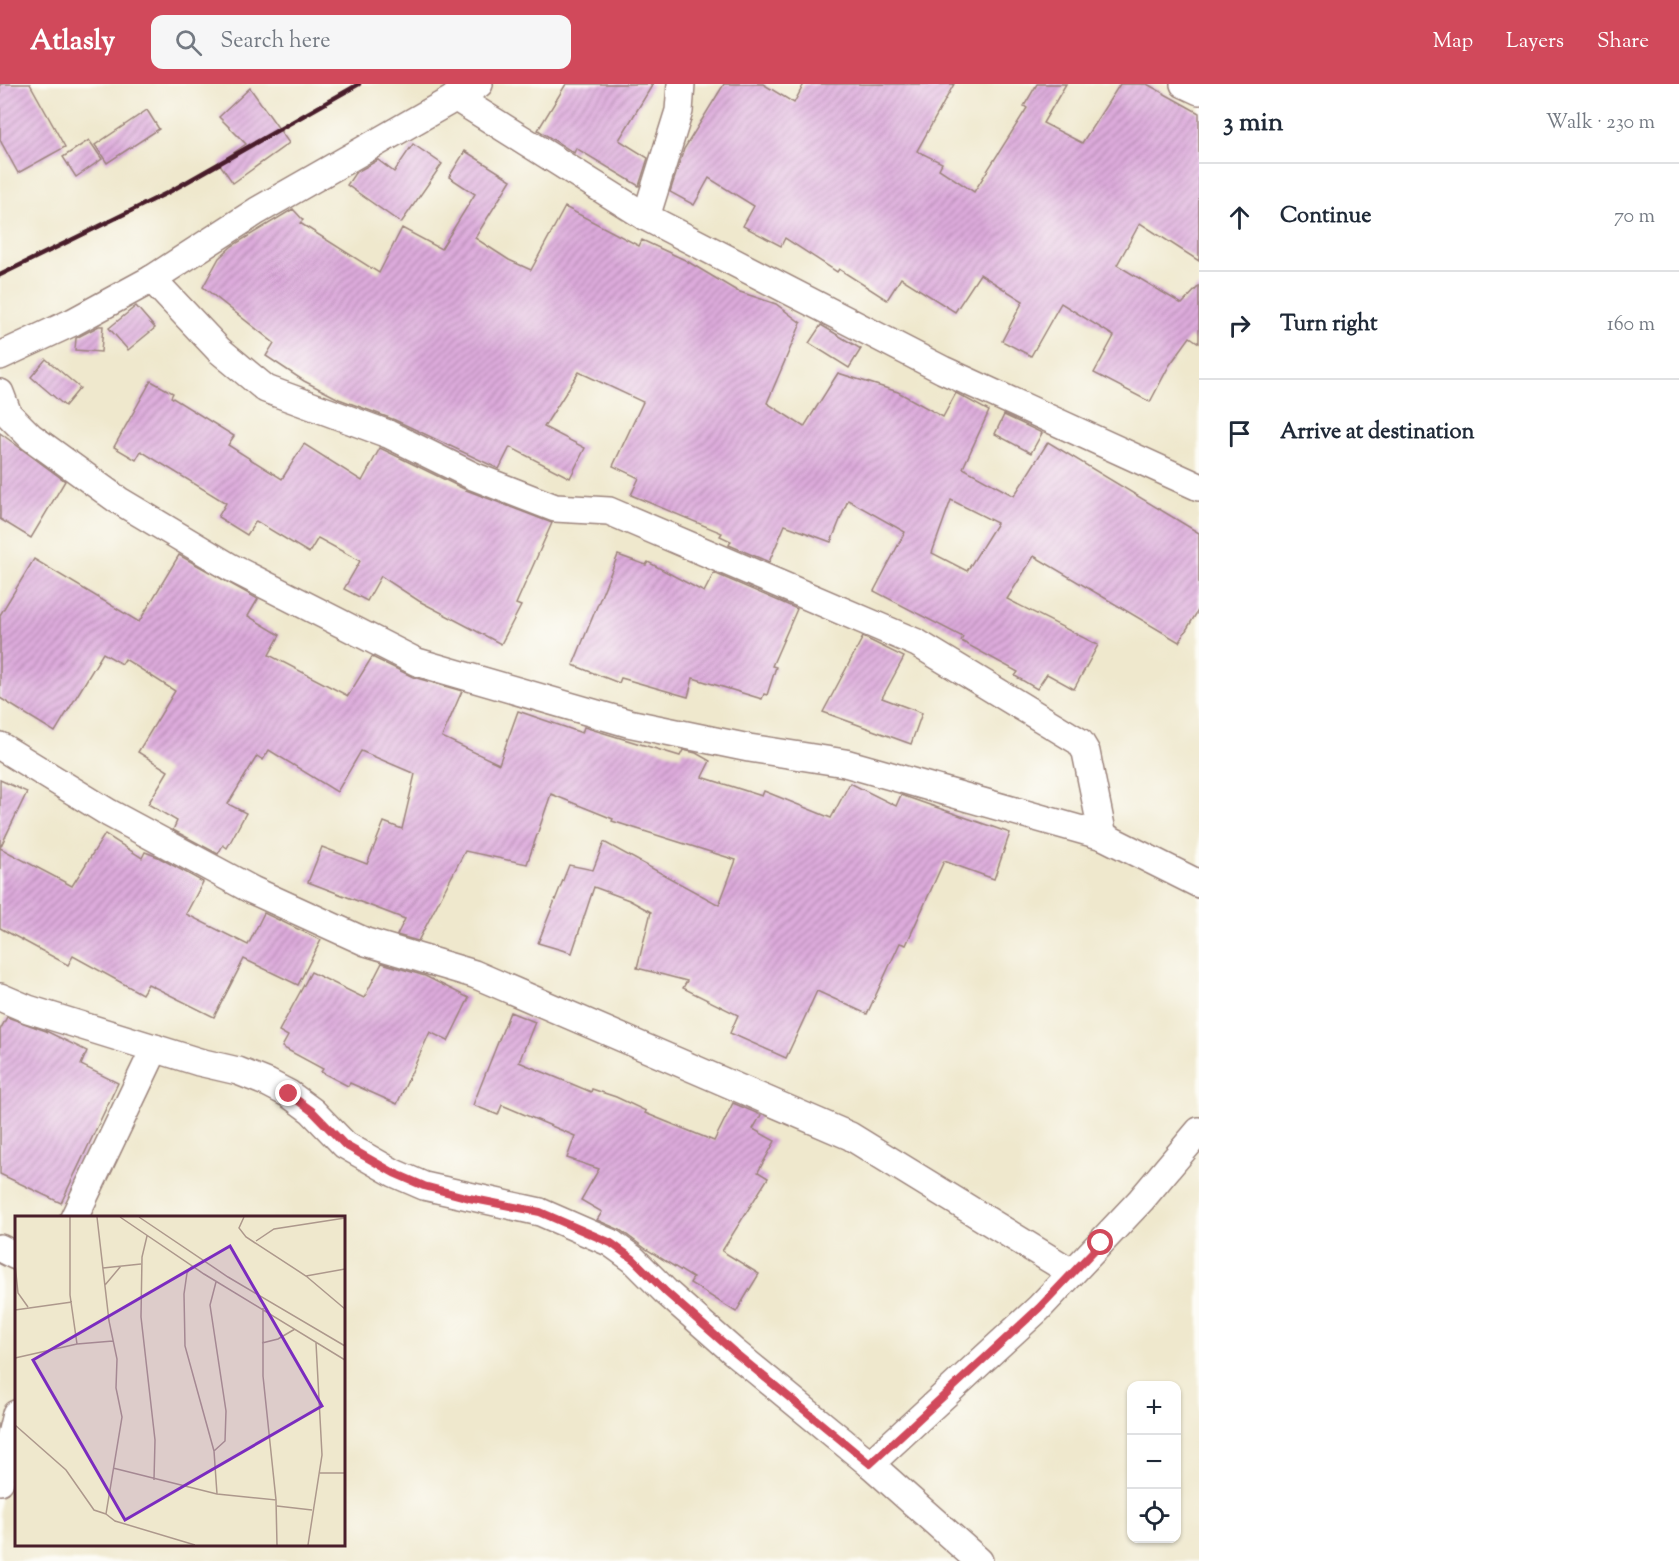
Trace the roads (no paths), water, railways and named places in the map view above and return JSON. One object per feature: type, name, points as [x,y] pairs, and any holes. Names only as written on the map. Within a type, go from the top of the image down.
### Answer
[{"type":"street","points":[[0,356],[73,322],[152,279],[257,211],[479,84]]},
{"type":"street","points":[[646,217],[679,111],[681,84]]},
{"type":"street","points":[[1184,84],[1199,91]]},
{"type":"street","points":[[454,97],[646,217],[943,370],[1199,487]]},
{"type":"street","points":[[152,279],[219,350],[266,388],[388,434],[473,476],[555,508],[609,511],[917,643],[1080,742],[1086,752],[1102,836]]},
{"type":"street","points":[[0,393],[8,414],[31,437],[118,500],[230,567],[417,662],[628,723],[749,748],[845,763],[1102,836],[1199,884]]},
{"type":"street","points":[[0,746],[109,813],[273,899],[366,942],[474,974],[850,1136],[1071,1272]]},
{"type":"street","points":[[0,997],[28,1009],[238,1071],[282,1090],[312,1111],[345,1145],[424,1186],[540,1212],[611,1243],[633,1259],[666,1292],[734,1352],[870,1464],[979,1561]]},
{"type":"street","points":[[75,1216],[156,1048]]},
{"type":"street","points":[[870,1464],[1039,1308],[1141,1200],[1199,1131]]},
{"type":"street","points":[[0,1248],[15,1256]]},
{"type":"street","points":[[0,1481],[15,1418]]},
{"type":"railway","points":[[0,275],[169,192],[359,84]]}]
